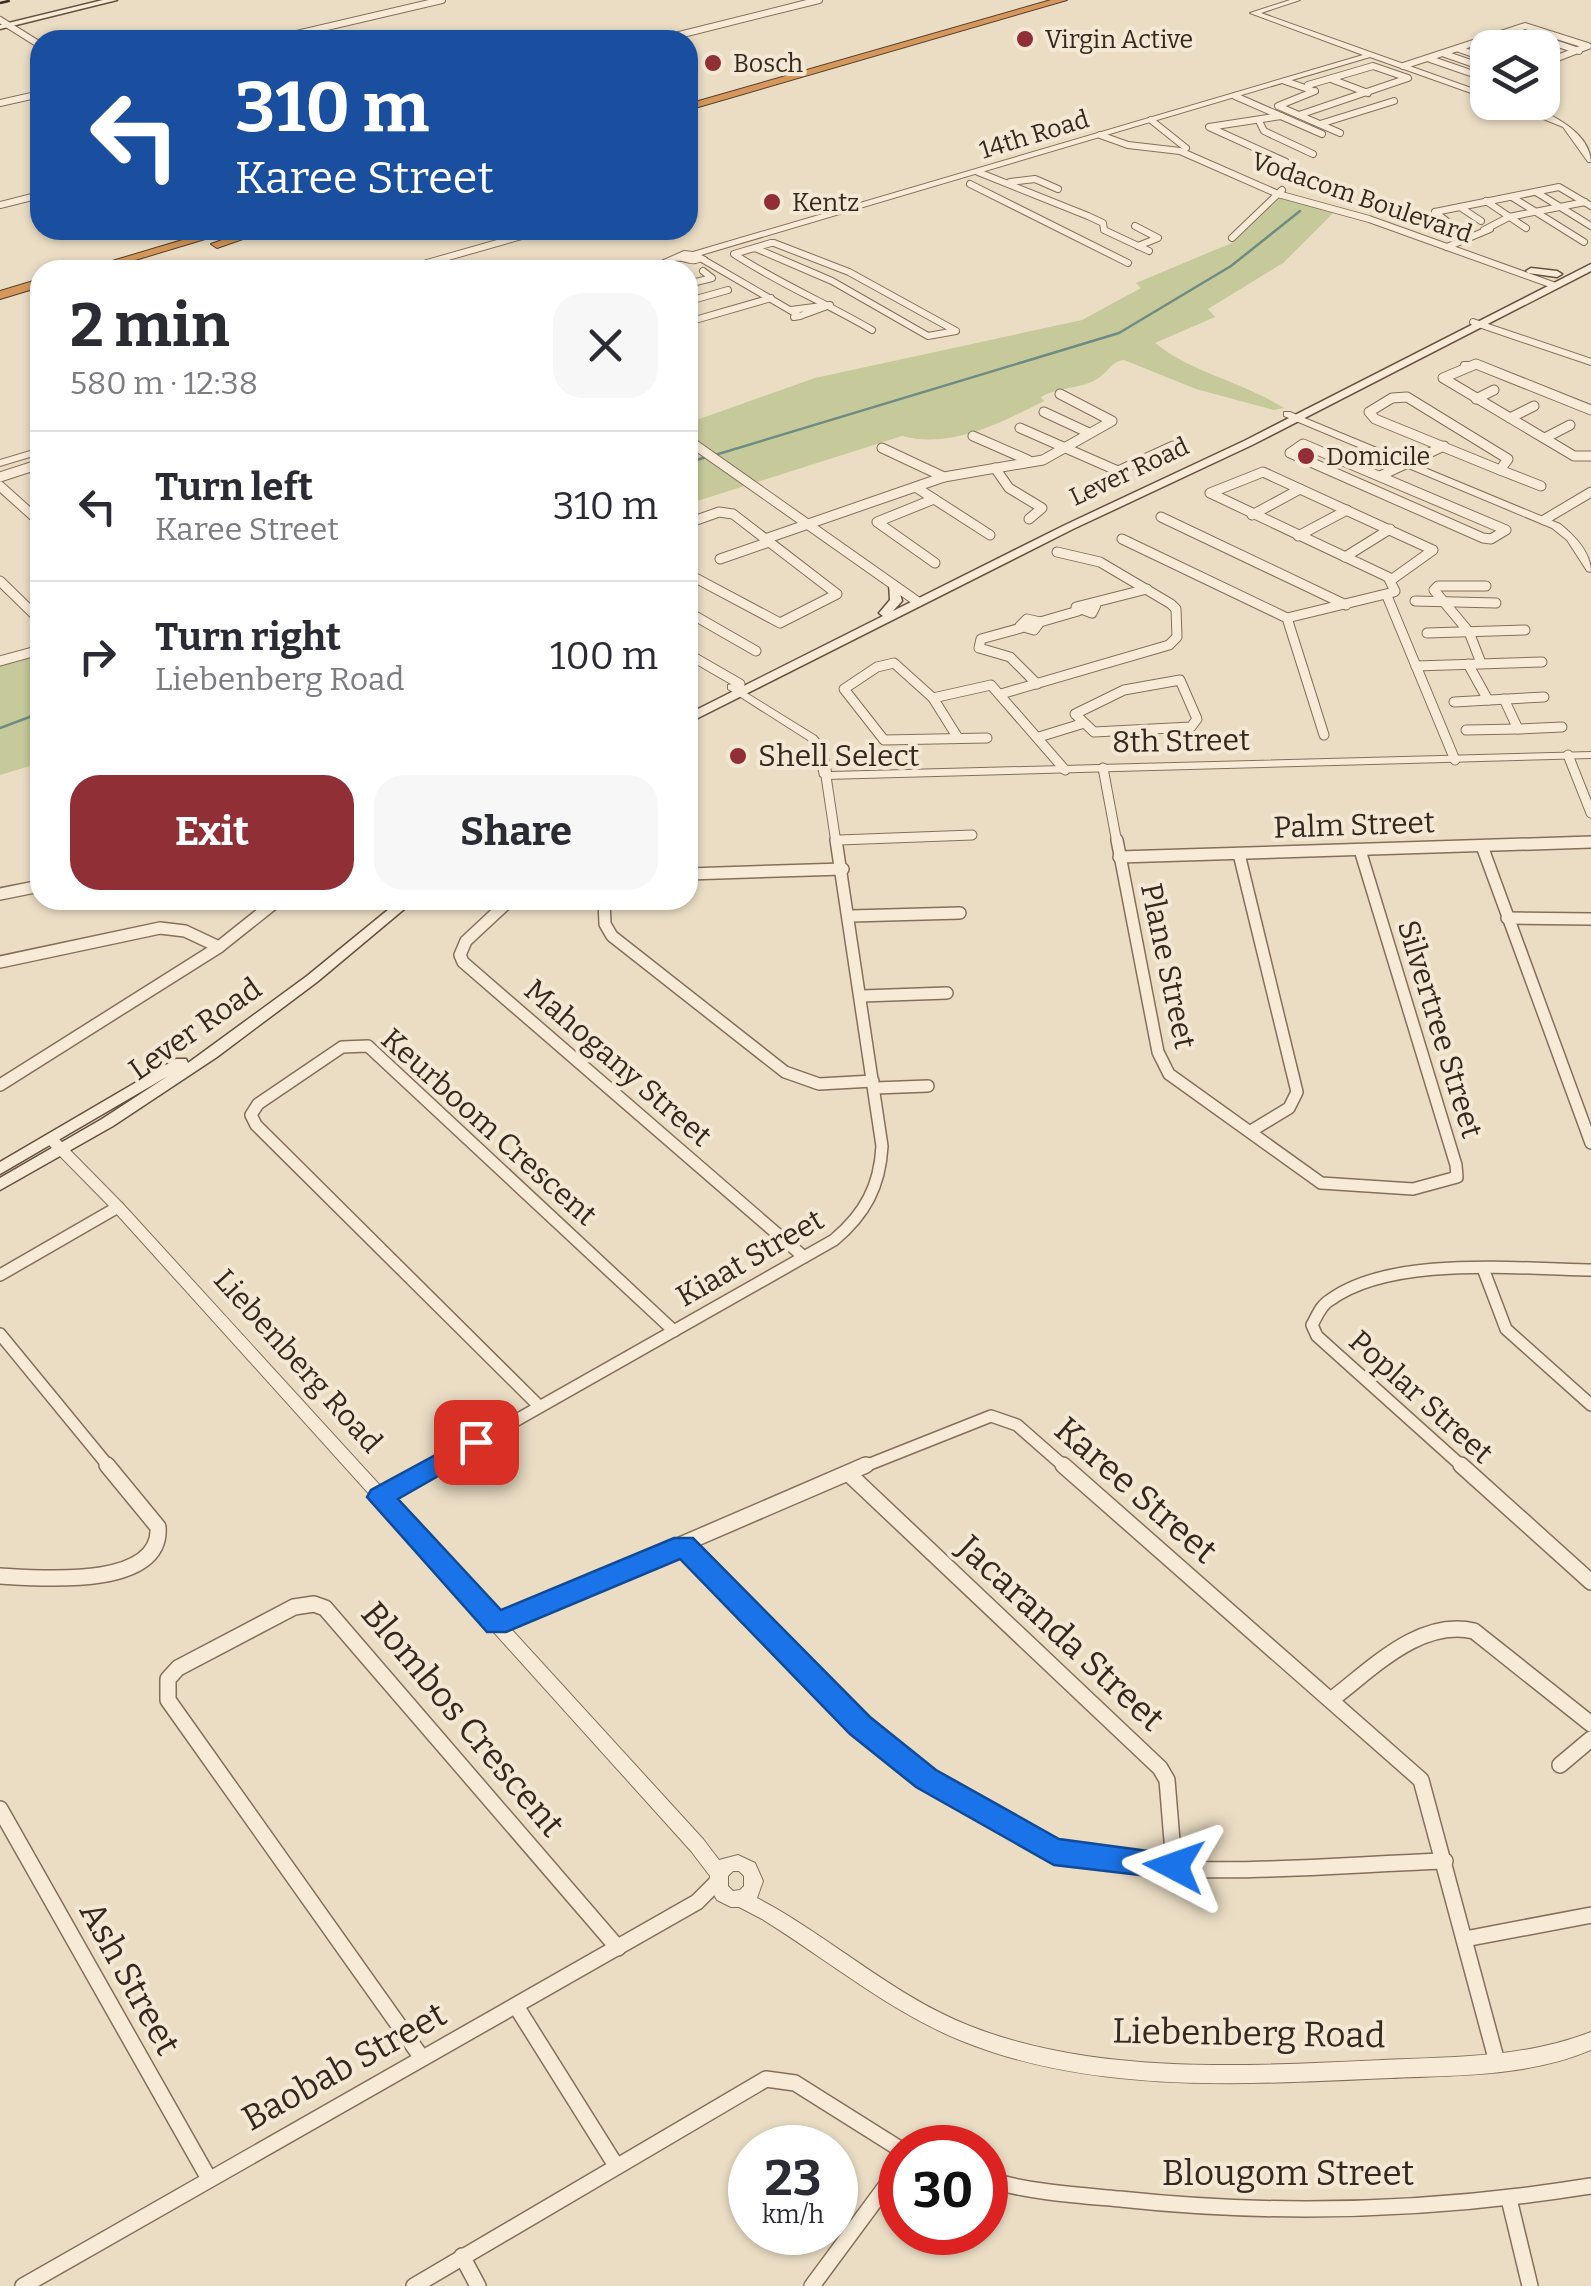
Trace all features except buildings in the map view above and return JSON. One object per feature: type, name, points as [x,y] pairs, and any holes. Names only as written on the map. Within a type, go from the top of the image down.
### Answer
[{"type":"highway","points":[[698,100],[1036,0]]},
{"type":"highway","points":[[698,100],[1062,0]]},
{"type":"highway","points":[[123,260],[193,240]]},
{"type":"highway","points":[[158,260],[228,240]]},
{"type":"highway","points":[[0,295],[30,287]]},
{"type":"highway","points":[[0,304],[30,296]]},
{"type":"main road","points":[[3,24],[100,0]]},
{"type":"main road","points":[[3,24],[113,0]]},
{"type":"main road","name":"Lever Road","points":[[698,715],[885,613],[1294,415],[1591,263]]},
{"type":"main road","points":[[1530,279],[1552,280]]},
{"type":"main road","name":"Lever Road","points":[[1475,322],[1530,279],[1552,280]]},
{"type":"main road","points":[[893,586],[918,598]]},
{"type":"main road","points":[[885,613],[896,600],[893,586]]},
{"type":"main road","name":"Lever Road","points":[[698,706],[743,690],[918,598]]},
{"type":"main road","name":"Lever Road","points":[[0,1185],[273,1008],[393,910]]},
{"type":"main road","name":"Lever Road","points":[[0,1169],[58,1146]]},
{"type":"street","points":[[314,30],[442,0]]},
{"type":"street","points":[[698,30],[820,0]]},
{"type":"street","points":[[1297,0],[1254,13],[1470,91]]},
{"type":"street","points":[[3,24],[30,39]]},
{"type":"street","points":[[1514,30],[1541,30]]},
{"type":"street","points":[[1560,36],[1588,46],[1560,57]]},
{"type":"street","points":[[1402,66],[1470,45]]},
{"type":"street","points":[[1459,49],[1470,53]]},
{"type":"street","points":[[1445,54],[1470,63]]},
{"type":"street","name":"14th Road","points":[[694,260],[787,228],[1370,55]]},
{"type":"street","points":[[1560,55],[1564,56]]},
{"type":"street","points":[[1430,58],[1470,76]]},
{"type":"street","points":[[1300,115],[1408,78],[1373,66],[1309,86],[1278,106],[1340,133]]},
{"type":"street","points":[[1331,79],[1368,93]]},
{"type":"street","points":[[1288,80],[1309,86]]},
{"type":"street","points":[[1288,80],[1309,86]]},
{"type":"street","points":[[0,104],[30,96]]},
{"type":"street","points":[[1232,97],[1322,134]]},
{"type":"street","points":[[1320,124],[1394,101]]},
{"type":"street","points":[[1281,116],[1260,122],[1230,120],[1209,127],[1286,162]]},
{"type":"street","name":"Vodacom Boulevard","points":[[1151,120],[1182,146],[1280,192]]},
{"type":"street","points":[[1553,120],[1566,125],[1591,160]]},
{"type":"street","points":[[1260,122],[1263,130],[1312,154]]},
{"type":"street","name":"Vodacom Boulevard","points":[[1100,135],[1123,144],[1180,151],[1280,192],[1378,216],[1530,279]]},
{"type":"street","points":[[1258,149],[1283,142]]},
{"type":"street","points":[[990,168],[1009,183]]},
{"type":"street","points":[[978,172],[1041,200],[1062,202],[1149,252]]},
{"type":"street","points":[[983,189],[1035,179],[1058,189]]},
{"type":"street","points":[[970,184],[1128,263]]},
{"type":"street","points":[[1454,227],[1434,212],[1559,187],[1588,204]]},
{"type":"street","points":[[1232,238],[1280,192]]},
{"type":"street","points":[[1536,192],[1591,226]]},
{"type":"street","points":[[1512,197],[1584,242]]},
{"type":"street","points":[[0,205],[30,198]]},
{"type":"street","points":[[1486,201],[1526,228]]},
{"type":"street","points":[[1450,245],[1482,225],[1588,204]]},
{"type":"street","points":[[1460,206],[1482,225]]},
{"type":"street","points":[[1135,226],[1158,238],[1138,246]]},
{"type":"street","points":[[438,260],[508,240]]},
{"type":"street","points":[[755,248],[857,296],[928,336],[956,331],[882,289],[774,243],[755,248],[734,255],[776,282],[830,305],[872,330]]},
{"type":"street","points":[[698,263],[728,283],[800,316]]},
{"type":"street","points":[[698,264],[712,278],[698,282]]},
{"type":"street","points":[[698,298],[714,294],[728,283]]},
{"type":"street","points":[[765,298],[790,318],[882,289]]},
{"type":"street","points":[[714,294],[726,306]]},
{"type":"street","points":[[698,319],[726,306],[765,298]]},
{"type":"street","points":[[791,310],[830,305]]},
{"type":"street","points":[[698,306],[712,315]]},
{"type":"street","points":[[1475,322],[1591,362]]},
{"type":"street","points":[[1589,458],[1545,438],[1443,378],[1464,364],[1476,364],[1591,410]]},
{"type":"street","points":[[1476,399],[1494,390]]},
{"type":"street","points":[[1060,394],[1112,419],[1064,445],[1066,450]]},
{"type":"street","points":[[1500,470],[1508,460],[1412,399],[1396,397],[1369,412],[1375,419],[1444,446],[1500,470],[1540,486]]},
{"type":"street","points":[[1510,418],[1534,406]]},
{"type":"street","points":[[1044,412],[1087,432]]},
{"type":"street","points":[[1294,415],[1544,520],[1571,538],[1591,569]]},
{"type":"street","points":[[1545,438],[1570,425]]},
{"type":"street","points":[[1020,428],[1120,472],[1174,446]]},
{"type":"street","points":[[973,436],[1028,460]]},
{"type":"street","points":[[1311,445],[1390,478],[1506,530],[1485,539],[1290,452],[1311,445]]},
{"type":"street","points":[[1379,493],[1390,478],[1412,462],[1444,446]]},
{"type":"street","points":[[698,447],[893,586]]},
{"type":"street","points":[[882,448],[944,477]]},
{"type":"street","points":[[720,559],[863,512],[880,500],[944,477],[1043,460],[1066,450]]},
{"type":"street","points":[[0,462],[30,453]]},
{"type":"street","points":[[0,476],[30,467]]},
{"type":"street","points":[[996,468],[1009,488],[1041,506],[1041,511],[1029,519]]},
{"type":"street","points":[[1394,579],[1210,493],[1256,472],[1434,552],[1394,579],[1391,594],[1454,760]]},
{"type":"street","points":[[0,486],[30,513]]},
{"type":"street","points":[[917,488],[990,536]]},
{"type":"street","points":[[1252,515],[1300,489]]},
{"type":"street","points":[[1544,520],[1591,492]]},
{"type":"street","points":[[934,500],[877,522],[934,563]]},
{"type":"street","points":[[1298,536],[1347,510]]},
{"type":"street","points":[[698,520],[727,512],[837,591],[837,596],[780,622],[698,579]]},
{"type":"street","points":[[1161,517],[1346,604]]},
{"type":"street","points":[[1345,558],[1390,529]]},
{"type":"street","points":[[1122,539],[1286,618],[1391,594]]},
{"type":"street","points":[[1001,694],[1173,642],[1177,637],[1176,609],[1100,562],[1057,552]]},
{"type":"street","points":[[0,580],[30,610]]},
{"type":"street","points":[[1482,663],[1469,632],[1434,590],[1438,586],[1486,586]]},
{"type":"street","points":[[1036,684],[1010,657],[979,648],[982,638],[1021,628],[1034,630],[1040,622],[1078,610],[1092,613],[1096,605],[1147,589]]},
{"type":"street","points":[[1416,602],[1496,603]]},
{"type":"street","points":[[1286,618],[1324,735]]},
{"type":"street","points":[[698,619],[756,651]]},
{"type":"street","points":[[1428,633],[1525,630]]},
{"type":"street","points":[[0,661],[30,653]]},
{"type":"street","points":[[912,655],[877,667],[844,688],[876,735],[894,742],[987,738]]},
{"type":"street","name":"Kiaat Street","points":[[380,1497],[804,1256],[856,1222],[877,1187],[882,1146],[840,840],[820,748],[812,738],[698,661]]},
{"type":"street","points":[[1416,666],[1542,662]]},
{"type":"street","points":[[894,663],[933,698],[958,738]]},
{"type":"street","points":[[1468,664],[1488,700]]},
{"type":"street","points":[[1039,737],[1081,724],[1097,732],[1191,727],[1198,722],[1185,683],[1175,680],[1085,706],[1075,714],[1081,724]]},
{"type":"street","points":[[933,698],[991,685],[1065,770]]},
{"type":"street","points":[[1454,702],[1544,697]]},
{"type":"street","points":[[1504,700],[1518,729]]},
{"type":"street","points":[[1466,730],[1562,727]]},
{"type":"street","name":"8th Street","points":[[826,776],[1591,756]]},
{"type":"street","points":[[1569,757],[1591,812]]},
{"type":"street","name":"Plane Street","points":[[1103,768],[1160,1062],[1169,1074],[1251,1132]]},
{"type":"street","points":[[840,840],[972,834]]},
{"type":"street","name":"Palm Street","points":[[1119,857],[1591,842]]},
{"type":"street","points":[[1482,846],[1514,918],[1591,1143]]},
{"type":"street","name":"Silvertree Street","points":[[1251,1132],[1303,1174],[1334,1187],[1440,1187],[1457,1177],[1360,850]]},
{"type":"street","points":[[1239,854],[1297,1092],[1289,1108],[1251,1132]]},
{"type":"street","points":[[698,874],[843,870]]},
{"type":"street","points":[[0,894],[30,888]]},
{"type":"street","points":[[0,1085],[219,947],[265,910]]},
{"type":"street","name":"Mahogany Street","points":[[500,910],[466,942],[460,954],[463,962],[804,1256]]},
{"type":"street","points":[[604,910],[605,924],[612,936],[785,1072],[819,1084],[928,1086]]},
{"type":"street","points":[[850,916],[960,913]]},
{"type":"street","points":[[1514,918],[1591,920]]},
{"type":"street","points":[[0,962],[160,928],[185,932],[219,947]]},
{"type":"street","points":[[862,996],[947,993]]},
{"type":"street","name":"Keurboom Crescent","points":[[539,1406],[256,1125],[251,1115],[258,1104],[342,1047],[368,1046],[674,1331]]},
{"type":"street","name":"Liebenberg Road","points":[[58,1146],[118,1207],[731,1887],[941,2022],[1042,2056],[1200,2072],[1497,2062],[1588,2045]]},
{"type":"street","points":[[0,1276],[118,1207]]},
{"type":"street","name":"Poplar Street","points":[[1591,1270],[1373,1278],[1320,1304],[1312,1325],[1317,1336],[1591,1582]]},
{"type":"street","points":[[1484,1271],[1506,1329],[1591,1406]]},
{"type":"street","points":[[0,1334],[158,1526],[159,1534],[142,1557],[97,1577],[0,1576]]},
{"type":"street","name":"Karee Street","points":[[496,1624],[987,1414],[1002,1416],[1017,1424],[1422,1780],[1497,2062]]},
{"type":"street","name":"Jacaranda Street","points":[[849,1474],[1160,1768],[1167,1780],[1174,1866]]},
{"type":"street","points":[[684,1546],[860,1726],[926,1778],[1054,1852],[1174,1866],[1445,1860]]},
{"type":"street","name":"Blombos Crescent","points":[[422,2058],[168,1700],[168,1678],[178,1668],[299,1605],[325,1608],[618,1948]]},
{"type":"street","points":[[1332,1699],[1431,1629],[1454,1624],[1474,1631],[1591,1724]]},
{"type":"street","points":[[1560,1764],[1591,1738]]},
{"type":"street","name":"Ash Street","points":[[0,1810],[208,2176]]},
{"type":"street","name":"Liebenberg Road","points":[[697,1845],[738,1864]]},
{"type":"street","points":[[738,1864],[754,1874],[731,1887],[738,1864]]},
{"type":"street","name":"Baobab Street","points":[[22,2286],[208,2176],[697,1902],[731,1887]]},
{"type":"street","points":[[1465,1939],[1591,1915]]},
{"type":"street","points":[[516,2006],[616,2164]]},
{"type":"street","points":[[414,2286],[746,2087],[778,2078],[800,2086],[878,2136]]},
{"type":"street","name":"Blougom Street","points":[[1008,2185],[1179,2206],[1510,2199],[1591,2186]]},
{"type":"street","points":[[812,2286],[878,2197]]},
{"type":"street","points":[[1510,2199],[1530,2286]]},
{"type":"street","points":[[462,2256],[478,2286]]},
{"type":"green space","points":[[1280,198],[1334,212],[1283,263],[1208,309],[1215,317],[1155,343],[1170,354],[1284,408],[1274,410],[1196,389],[1124,360],[1091,382],[1041,397],[1044,401],[975,432],[939,439],[902,436],[698,501],[698,419],[815,378],[1082,320],[1141,288],[1136,283],[1234,242]]},
{"type":"green space","points":[[30,658],[30,766],[0,775],[0,666]]},
{"type":"waterway","points":[[715,455],[1119,333],[1231,266],[1300,211]]},
{"type":"waterway","points":[[698,460],[706,457]]},
{"type":"waterway","points":[[0,728],[30,717]]},
{"type":"railway","points":[[0,3],[13,0]]},
{"type":"place","name":"Virgin Active","points":[[1025,39]]},
{"type":"place","name":"Bosch","points":[[713,63]]},
{"type":"place","name":"Kentz","points":[[772,202]]},
{"type":"place","name":"Domicile","points":[[1306,456]]},
{"type":"place","name":"Shell Select","points":[[738,756]]},
{"type":"route","points":[[476,1442],[380,1497],[496,1624],[684,1546],[860,1726],[926,1778],[1054,1852],[1174,1866]]}]
